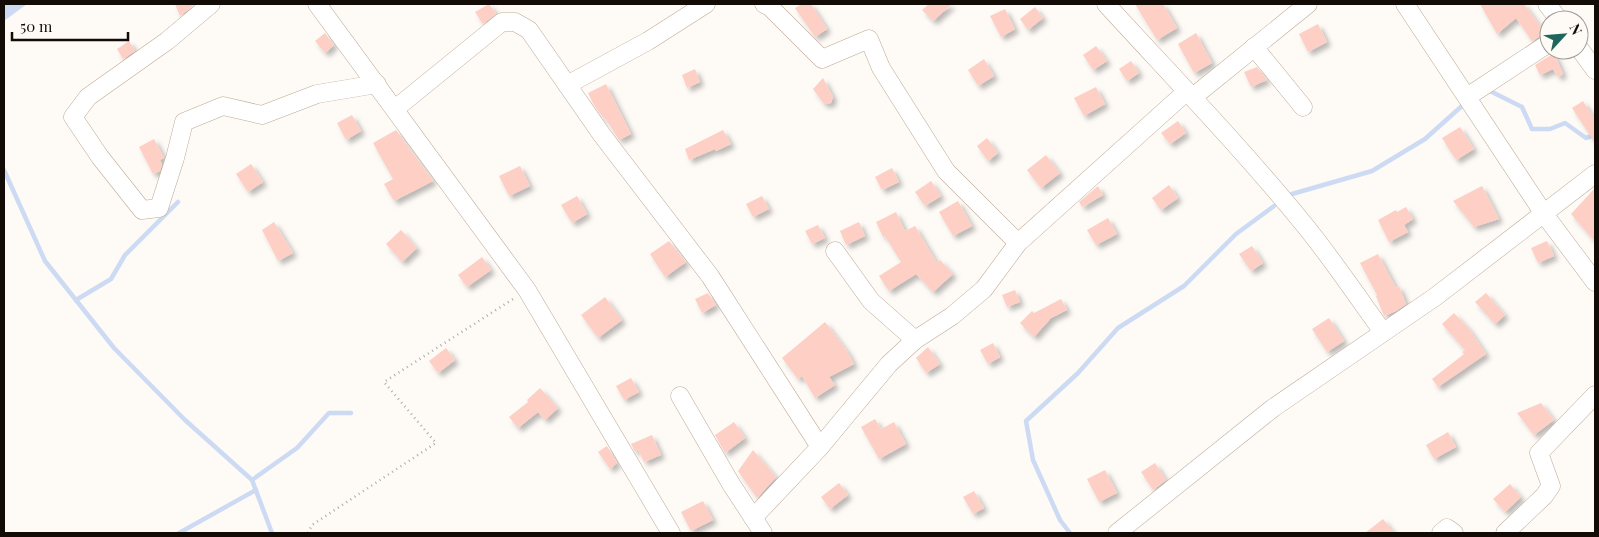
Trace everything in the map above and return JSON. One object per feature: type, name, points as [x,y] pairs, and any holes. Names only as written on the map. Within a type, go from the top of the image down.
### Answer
[{"type":"street","points":[[211,4],[167,41],[88,97],[73,117],[100,157],[142,210],[158,208],[175,158],[184,122],[223,106],[262,115],[317,94],[377,84]]},
{"type":"street","points":[[317,4],[527,290],[671,533]]},
{"type":"street","points":[[567,85],[648,41],[706,4]]},
{"type":"street","points":[[764,4],[770,7],[822,59],[869,39],[881,68],[946,171],[1018,243]]},
{"type":"street","points":[[1106,4],[1210,115],[1303,222],[1383,332]]},
{"type":"street","points":[[753,518],[820,447],[878,376],[915,340],[952,316],[984,289],[1018,243],[1190,94],[1308,4]]},
{"type":"street","points":[[1405,4],[1544,214],[1595,282]]},
{"type":"street","points":[[395,110],[502,22],[515,22],[529,30],[602,135],[710,276],[820,447]]},
{"type":"street","points":[[1254,47],[1303,107]]},
{"type":"street","points":[[1467,97],[1539,49]]},
{"type":"street","points":[[1117,533],[1273,408],[1435,297],[1595,174]]},
{"type":"street","points":[[835,251],[872,301],[915,340]]},
{"type":"street","points":[[1505,533],[1544,496],[1550,486],[1539,453],[1595,395]]},
{"type":"street","points":[[680,396],[763,533]]},
{"type":"street","points":[[1441,533],[1447,528],[1454,533]]},
{"type":"path","points":[[308,533],[312,525],[436,443],[384,382],[527,290]]},
{"type":"water","points":[[4,4],[27,4],[4,21]]},
{"type":"building","points":[[175,4],[195,4],[180,16]]},
{"type":"building","points":[[489,4],[496,14],[483,24],[475,12]]},
{"type":"building","points":[[802,4],[811,4],[827,29],[815,37],[795,8]]},
{"type":"building","points":[[929,4],[952,4],[933,21],[922,10]]},
{"type":"building","points":[[1135,4],[1163,4],[1177,28],[1157,40]]},
{"type":"building","points":[[1480,4],[1524,4],[1539,25],[1539,37],[1532,41],[1516,18],[1497,34]]},
{"type":"building","points":[[1035,7],[1043,18],[1028,30],[1020,19]]},
{"type":"building","points":[[1005,9],[1015,29],[1001,37],[990,16]]},
{"type":"building","points":[[1318,24],[1327,42],[1308,52],[1299,34]]},
{"type":"building","points":[[325,33],[334,45],[325,53],[315,41]]},
{"type":"building","points":[[1196,33],[1212,63],[1194,73],[1178,44]]},
{"type":"building","points":[[129,41],[135,51],[123,59],[117,49]]},
{"type":"building","points":[[1096,46],[1107,61],[1093,70],[1083,55]]},
{"type":"building","points":[[984,59],[994,76],[978,86],[968,70]]},
{"type":"building","points":[[1543,60],[1557,60],[1563,74],[1558,77],[1553,69],[1540,75],[1535,65]]},
{"type":"building","points":[[1131,61],[1139,73],[1127,81],[1119,69]]},
{"type":"building","points":[[1257,67],[1267,80],[1251,87],[1244,72]]},
{"type":"building","points":[[695,69],[700,82],[687,88],[682,75]]},
{"type":"building","points":[[823,78],[833,97],[831,103],[824,104],[813,89]]},
{"type":"building","points":[[606,84],[631,134],[619,140],[594,105],[588,93]]},
{"type":"building","points":[[1096,87],[1105,104],[1084,116],[1074,98]]},
{"type":"building","points":[[1583,101],[1595,120],[1595,143],[1572,108]]},
{"type":"building","points":[[352,115],[361,131],[346,140],[337,123]]},
{"type":"building","points":[[1178,121],[1186,133],[1170,144],[1161,133]]},
{"type":"building","points":[[1460,127],[1474,149],[1456,160],[1442,138]]},
{"type":"building","points":[[396,130],[433,181],[394,201],[384,184],[393,179],[373,143]]},
{"type":"building","points":[[723,130],[731,144],[689,160],[685,149]]},
{"type":"building","points":[[987,138],[998,153],[988,161],[977,146]]},
{"type":"building","points":[[154,139],[164,158],[160,160],[162,164],[160,171],[153,174],[139,147]]},
{"type":"building","points":[[1046,155],[1060,173],[1041,188],[1027,170]]},
{"type":"building","points":[[251,164],[263,182],[248,192],[236,174]]},
{"type":"building","points":[[520,166],[530,186],[509,196],[499,176]]},
{"type":"building","points":[[892,168],[899,182],[882,190],[875,177]]},
{"type":"building","points":[[931,181],[941,196],[925,206],[915,192]]},
{"type":"building","points":[[1169,185],[1178,198],[1161,210],[1152,198]]},
{"type":"building","points":[[1098,186],[1103,195],[1082,207],[1079,202]]},
{"type":"building","points":[[1482,186],[1499,219],[1474,227],[1453,201]]},
{"type":"building","points":[[1595,188],[1595,242],[1571,214]]},
{"type":"building","points":[[577,196],[587,214],[572,223],[561,205]]},
{"type":"building","points":[[762,196],[769,209],[753,217],[746,204]]},
{"type":"building","points":[[958,201],[972,226],[953,236],[939,212]]},
{"type":"building","points":[[1406,207],[1413,219],[1404,225],[1408,232],[1389,242],[1378,220]]},
{"type":"building","points":[[896,212],[905,231],[915,226],[937,263],[940,260],[953,274],[933,292],[916,274],[889,291],[879,276],[901,262],[885,236],[883,237],[876,222]]},
{"type":"building","points":[[1108,218],[1117,234],[1096,245],[1087,230]]},
{"type":"building","points":[[274,222],[293,253],[278,261],[262,230]]},
{"type":"building","points":[[859,222],[865,236],[846,245],[840,231]]},
{"type":"building","points":[[818,225],[825,238],[812,244],[805,231]]},
{"type":"building","points":[[401,230],[417,248],[402,262],[386,244]]},
{"type":"building","points":[[669,241],[686,262],[665,277],[650,254]]},
{"type":"building","points":[[1547,241],[1554,256],[1538,263],[1531,248]]},
{"type":"building","points":[[1252,246],[1263,263],[1251,271],[1239,254]]},
{"type":"building","points":[[1378,254],[1396,288],[1399,286],[1406,304],[1384,316],[1377,295],[1360,263]]},
{"type":"building","points":[[482,257],[491,270],[467,287],[458,275]]},
{"type":"building","points":[[1015,290],[1020,302],[1007,307],[1002,295]]},
{"type":"building","points":[[708,293],[716,305],[702,313],[695,299]]},
{"type":"building","points":[[1486,293],[1505,315],[1495,324],[1475,302]]},
{"type":"building","points":[[605,297],[622,320],[598,338],[581,315]]},
{"type":"building","points":[[1061,299],[1067,310],[1051,318],[1034,337],[1020,323],[1032,311],[1034,313]]},
{"type":"building","points":[[1454,313],[1469,329],[1486,354],[1438,387],[1432,379],[1464,354],[1462,352],[1465,350],[1442,324]]},
{"type":"building","points":[[1329,318],[1344,341],[1327,352],[1312,329]]},
{"type":"building","points":[[825,322],[847,351],[854,364],[829,377],[835,385],[815,398],[802,376],[798,379],[782,358]]},
{"type":"building","points":[[993,343],[1000,357],[988,364],[980,350]]},
{"type":"building","points":[[928,347],[940,364],[926,373],[916,358]]},
{"type":"building","points":[[446,348],[455,360],[438,373],[429,361]]},
{"type":"building","points":[[631,378],[639,392],[624,400],[616,386]]},
{"type":"building","points":[[540,388],[558,408],[545,420],[538,412],[518,428],[509,417],[528,402],[527,400]]},
{"type":"building","points":[[1541,403],[1554,420],[1534,435],[1517,413]]},
{"type":"building","points":[[875,419],[881,429],[894,422],[906,444],[879,459],[861,427]]},
{"type":"building","points":[[734,422],[745,438],[725,453],[715,435]]},
{"type":"building","points":[[1448,432],[1456,447],[1434,459],[1426,445]]},
{"type":"building","points":[[652,435],[661,455],[644,462],[638,449],[635,452],[631,444]]},
{"type":"building","points":[[607,446],[617,463],[610,469],[598,452]]},
{"type":"building","points":[[753,450],[776,477],[757,498],[738,471]]},
{"type":"building","points":[[1155,463],[1166,480],[1153,490],[1141,472]]},
{"type":"building","points":[[1105,470],[1117,493],[1099,502],[1087,479]]},
{"type":"building","points":[[839,483],[848,495],[830,509],[821,497]]},
{"type":"building","points":[[1510,484],[1521,497],[1505,512],[1493,499]]},
{"type":"building","points":[[974,491],[984,508],[973,514],[963,497]]},
{"type":"building","points":[[703,501],[713,520],[691,531],[681,512]]},
{"type":"building","points":[[1383,519],[1394,533],[1365,533]]},
{"type":"waterway","points":[[1486,93],[1490,91],[1522,107],[1532,129],[1550,129],[1565,123],[1586,138],[1595,135]]},
{"type":"waterway","points":[[1292,194],[1372,171],[1425,139],[1463,105]]},
{"type":"waterway","points":[[4,170],[45,261],[114,348],[185,420],[252,480],[272,533]]},
{"type":"waterway","points":[[76,300],[111,279],[125,255],[178,202]]},
{"type":"waterway","points":[[1070,533],[1060,520],[1033,460],[1026,421],[1078,373],[1118,328],[1184,286],[1236,234],[1274,206]]},
{"type":"waterway","points":[[252,480],[297,448],[329,413],[351,413]]},
{"type":"waterway","points":[[179,533],[256,490]]}]
